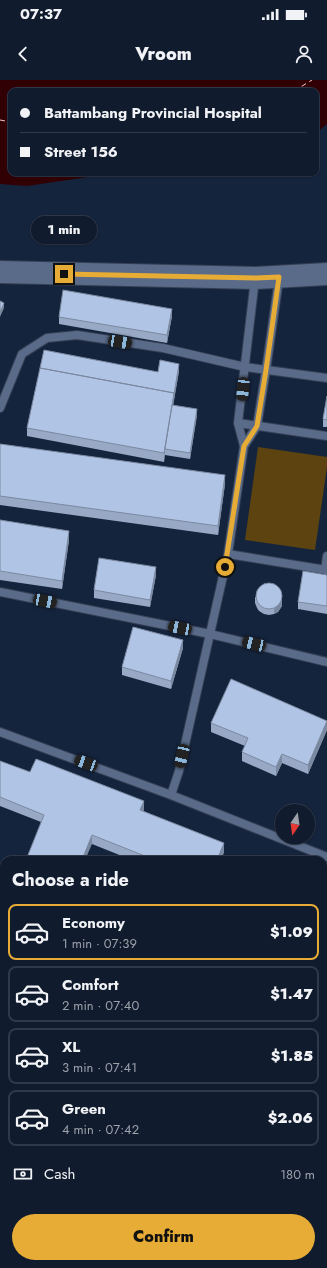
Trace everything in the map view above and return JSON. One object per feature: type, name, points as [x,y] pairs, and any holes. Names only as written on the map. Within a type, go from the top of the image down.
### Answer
[{"type":"street","points":[[0,272],[256,278],[327,274]]},
{"type":"lane","points":[[244,446],[257,426],[279,277]]},
{"type":"lane","points":[[172,795],[179,771],[228,554],[244,446],[238,423],[256,278]]},
{"type":"lane","points":[[0,408],[22,354],[47,338],[77,335],[163,348],[245,367],[327,378]]},
{"type":"lane","points":[[238,423],[327,436]]},
{"type":"lane","points":[[228,554],[326,570],[327,556]]},
{"type":"lane","points":[[0,592],[210,634],[327,662]]},
{"type":"lane","points":[[0,732],[172,795],[324,856]]},
{"type":"shaded area","points":[[0,80],[327,80],[327,124],[319,131],[319,88],[8,88],[8,176],[95,176],[27,186],[0,184]]},
{"type":"shaded area","points":[[258,447],[327,457],[327,467],[315,550],[245,540]]},
{"type":"building","points":[[63,290],[172,309],[167,335],[59,317]]},
{"type":"building","points":[[0,301],[4,303],[0,312]]},
{"type":"building","points":[[44,350],[158,372],[160,360],[179,364],[174,394],[40,368]]},
{"type":"building","points":[[40,368],[174,393],[164,453],[27,428]]},
{"type":"building","points":[[327,396],[327,420],[323,419]]},
{"type":"building","points":[[172,405],[197,409],[190,453],[165,449]]},
{"type":"building","points":[[0,444],[225,475],[218,526],[0,496]]},
{"type":"building","points":[[0,520],[69,531],[62,581],[0,571]]},
{"type":"building","points":[[99,558],[156,567],[150,600],[94,590]]},
{"type":"building","points":[[303,571],[327,575],[327,606],[298,602]]},
{"type":"building","points":[[269,583],[278,587],[282,596],[278,605],[269,609],[260,605],[256,596],[260,587]]},
{"type":"building","points":[[133,627],[183,640],[171,681],[122,667]]},
{"type":"building","points":[[231,679],[327,721],[308,765],[282,754],[276,767],[242,752],[248,738],[211,723]]},
{"type":"building","points":[[36,759],[144,801],[140,810],[224,843],[219,856],[145,856],[92,835],[84,856],[28,856],[44,815],[0,797],[0,761],[30,772]]},
{"type":"ferry route","points":[[299,88],[312,80]]},
{"type":"ferry route","points":[[0,120],[8,121]]},
{"type":"route","points":[[64,274],[256,278],[279,277],[257,426],[244,446],[225,567]]}]
